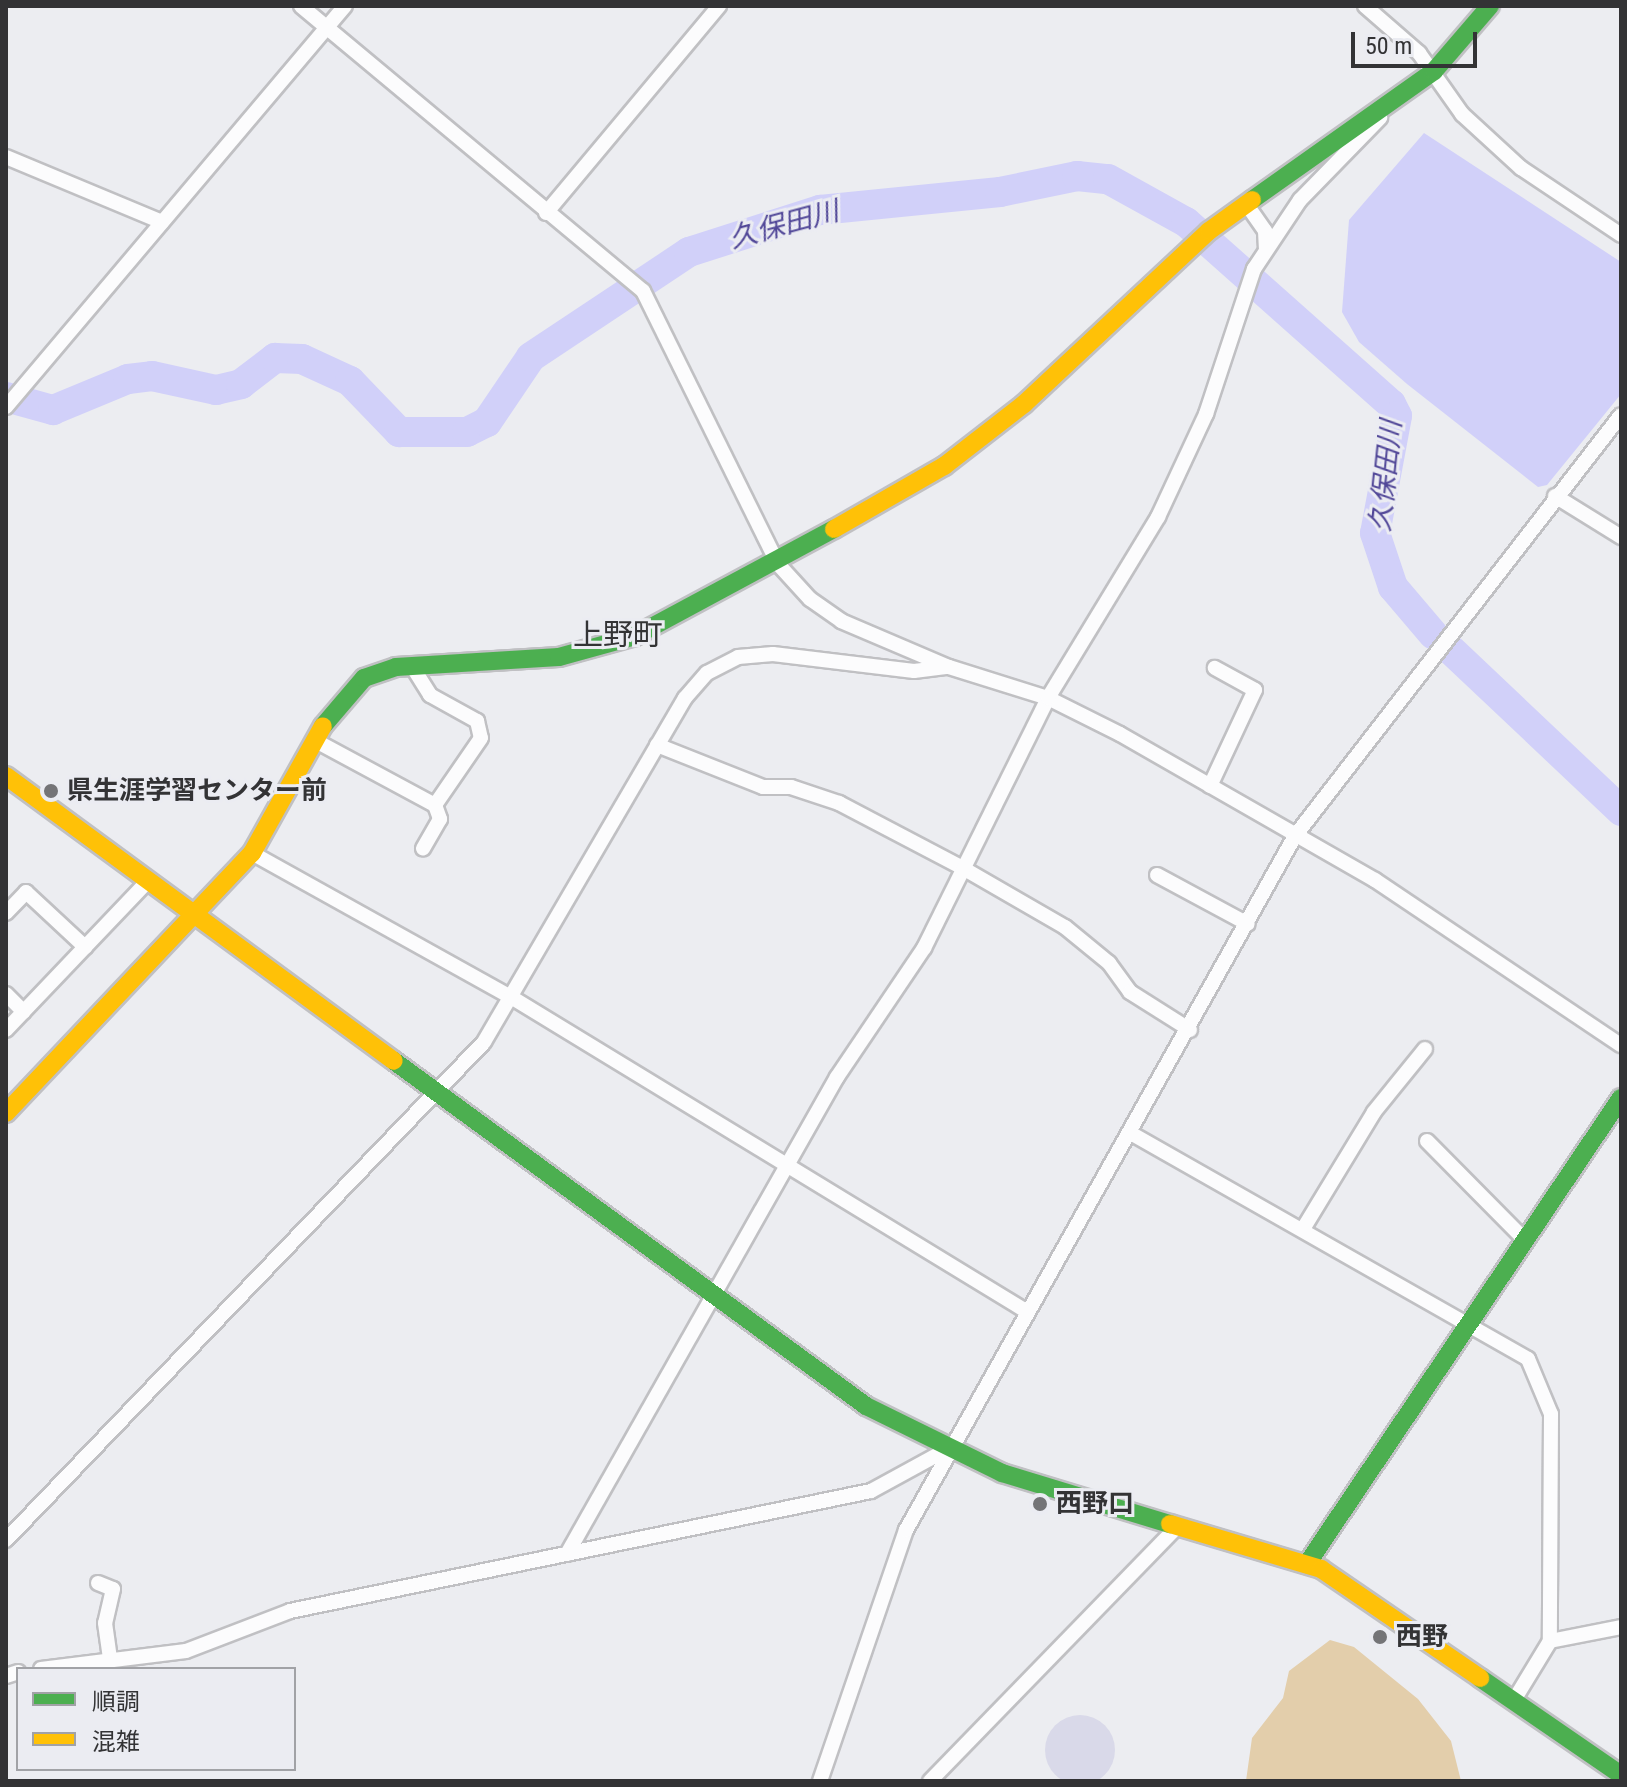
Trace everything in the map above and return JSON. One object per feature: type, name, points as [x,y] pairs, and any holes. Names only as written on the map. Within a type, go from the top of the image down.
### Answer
[{"type":"street","points":[[301,6],[643,291],[778,564],[841,621],[949,667],[1048,698],[1210,786],[1375,880],[1621,1045]]},
{"type":"street","points":[[7,406],[345,6]]},
{"type":"street","points":[[546,213],[719,6]]},
{"type":"street","points":[[1365,6],[1434,71],[1462,114],[1521,168],[1621,235]]},
{"type":"street","points":[[6,1113],[252,853],[316,741],[355,685],[412,666],[559,657],[635,636],[778,564],[996,427],[1192,244],[1398,100],[1434,71],[1490,6]]},
{"type":"street","points":[[567,1554],[837,1077],[924,948],[961,867],[1048,698],[1180,475],[1254,269],[1300,200],[1398,100]]},
{"type":"street","points":[[6,157],[162,222]]},
{"type":"street","points":[[1247,205],[1265,231],[1266,249]]},
{"type":"street","points":[[820,1781],[906,1530],[947,1449],[1026,1311],[1134,1135],[1295,836],[1555,496],[1621,415]]},
{"type":"street","points":[[1555,496],[1621,537]]},
{"type":"street","points":[[8,1536],[439,1095],[511,997],[657,745],[707,673],[738,657],[773,654],[914,671],[949,667]]},
{"type":"street","points":[[412,666],[430,695],[477,721],[481,738],[435,805]]},
{"type":"street","points":[[1210,786],[1255,690],[1215,668]]},
{"type":"street","points":[[316,741],[435,805],[440,819],[423,848]]},
{"type":"street","points":[[657,745],[763,787],[791,787],[839,803],[961,867],[1065,927],[1109,963],[1130,992],[1190,1030]]},
{"type":"street","points":[[6,776],[866,1406],[947,1449],[1177,1527],[1314,1566],[1516,1697],[1621,1775]]},
{"type":"street","points":[[252,853],[511,997],[1026,1311]]},
{"type":"street","points":[[1157,875],[1248,924]]},
{"type":"street","points":[[6,1030],[149,880]]},
{"type":"street","points":[[6,913],[26,892],[85,947]]},
{"type":"street","points":[[6,994],[24,1012]]},
{"type":"street","points":[[1303,1229],[1374,1112],[1425,1049]]},
{"type":"street","points":[[1314,1566],[1379,1461],[1621,1098]]},
{"type":"street","points":[[1134,1135],[1472,1323],[1528,1359],[1551,1414],[1550,1641],[1516,1697]]},
{"type":"street","points":[[1427,1141],[1526,1241]]},
{"type":"street","points":[[56,1667],[186,1651],[290,1611],[871,1491],[947,1449]]},
{"type":"street","points":[[930,1781],[1177,1527]]},
{"type":"street","points":[[110,1660],[105,1623],[112,1589]]},
{"type":"street","points":[[1550,1641],[1621,1627]]},
{"type":"shaded area","points":[[1330,1640],[1354,1647],[1418,1699],[1451,1741],[1461,1781],[1246,1781],[1252,1738],[1283,1698],[1289,1671]]},
{"type":"water","points":[[1424,133],[1621,262],[1621,394],[1547,485],[1538,487],[1407,384],[1359,342],[1342,312],[1349,220]]},
{"type":"building","points":[[1087,1715],[1109,1730],[1115,1750],[1113,1764],[1105,1775],[1094,1783],[1073,1785],[1055,1775],[1047,1764],[1045,1743],[1055,1725],[1066,1717]]},
{"type":"waterway","name":"久保田川","points":[[6,397],[53,410],[128,379],[152,376],[216,390],[241,384],[275,358],[302,359],[350,381],[399,432],[467,432],[487,422],[531,357],[689,252],[820,210],[1000,192],[1077,176],[1108,179],[1186,222],[1391,404],[1397,416],[1375,533],[1393,587],[1433,634]]},
{"type":"waterway","name":"久保田川","points":[[1452,651],[1621,811]]},
{"type":"traffic: fast","points":[[1252,200],[1434,71],[1490,6]]},
{"type":"traffic: fast","points":[[323,726],[364,678],[396,667],[559,657],[635,636],[834,529]]},
{"type":"traffic: fast","points":[[394,1061],[866,1406],[1002,1473],[1170,1524]]},
{"type":"traffic: fast","points":[[1307,1564],[1621,1098]]},
{"type":"traffic: fast","points":[[1480,1678],[1621,1775]]},
{"type":"traffic: slow","points":[[834,529],[944,466],[1024,404],[1209,231],[1252,200]]},
{"type":"traffic: slow","points":[[6,1113],[252,853],[323,726]]},
{"type":"traffic: slow","points":[[6,776],[394,1061]]},
{"type":"traffic: slow","points":[[1170,1524],[1321,1569],[1480,1678]]},
{"type":"place","name":"県生涯学習センター前","points":[[51,791]]},
{"type":"place","name":"西野口","points":[[1040,1504]]},
{"type":"place","name":"西野","points":[[1380,1637]]},
{"type":"district","name":"上野町","points":[[618,635]]}]
